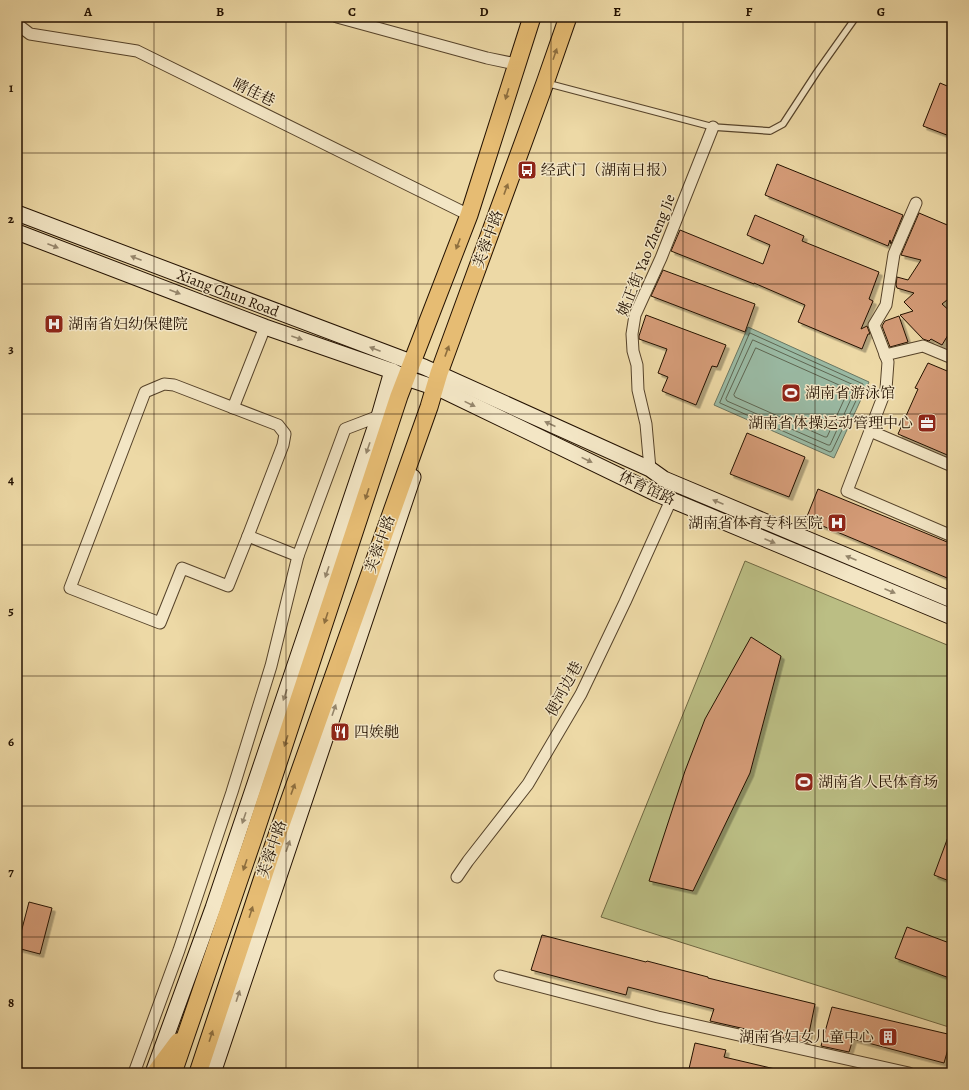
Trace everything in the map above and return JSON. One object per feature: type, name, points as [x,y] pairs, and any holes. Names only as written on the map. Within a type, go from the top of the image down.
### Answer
[{"type":"main road","name":"芙蓉中路","points":[[173,1073],[253,839],[399,396],[403,370],[469,215],[532,17]]},
{"type":"main road","name":"芙蓉中路","points":[[198,1073],[274,844],[439,384],[568,17]]},
{"type":"main road","points":[[379,416],[399,396]]},
{"type":"main road","points":[[154,1073],[189,1028]]},
{"type":"street","points":[[337,17],[487,58],[516,64]]},
{"type":"street","name":"晴佳巷","points":[[17,24],[30,34],[136,51],[469,215]]},
{"type":"street","name":"姚正街 Yao Zheng Jie","points":[[650,469],[646,424],[638,390],[633,351],[632,334],[635,315],[662,258],[713,127]]},
{"type":"street","points":[[916,203],[894,254],[886,305],[874,325],[888,362],[886,389],[847,491],[952,536]]},
{"type":"street","name":"Xiang Chun Road","points":[[17,213],[439,384]]},
{"type":"street","name":"Xiang Chun Road","points":[[17,232],[265,327],[403,370]]},
{"type":"street","points":[[234,408],[265,327]]},
{"type":"street","points":[[885,356],[923,346],[952,358]]},
{"type":"street","points":[[154,1073],[216,901],[379,416],[403,370]]},
{"type":"street","points":[[164,384],[174,385],[234,408],[278,425],[285,434],[283,445],[228,586],[182,568],[160,623],[70,588],[145,392],[164,384]]},
{"type":"street","name":"体育馆路","points":[[439,384],[650,469],[664,479],[952,600]]},
{"type":"street","name":"体育馆路","points":[[439,384],[671,500],[952,617]]},
{"type":"street","name":"芙蓉中路","points":[[213,1073],[439,384]]},
{"type":"street","points":[[134,1073],[179,950],[232,792],[271,666],[298,556],[345,429],[379,416]]},
{"type":"street","points":[[870,432],[952,466]]},
{"type":"street","name":"便河边巷","points":[[457,877],[528,784],[580,694],[625,602],[671,500]]},
{"type":"street","points":[[248,536],[298,556]]},
{"type":"street","points":[[500,976],[658,1017],[909,1073]]},
{"type":"lane","points":[[545,82],[713,127],[770,131],[783,124],[817,72],[856,17]]},
{"type":"green space","name":"湖南省人民体育场","points":[[745,561],[952,647],[952,1028],[601,917]]},
{"type":"water","name":"湖南省游泳馆","points":[[748,327],[869,382],[834,458],[714,405]]},
{"type":"building","points":[[940,83],[952,88],[952,137],[923,126]]},
{"type":"building","points":[[777,164],[903,215],[891,244],[890,240],[888,246],[765,195]]},
{"type":"building","points":[[919,213],[952,227],[952,296],[942,304],[952,313],[952,338],[948,335],[942,345],[931,339],[929,341],[923,339],[900,315],[913,311],[904,302],[914,293],[897,288],[896,285],[897,277],[908,280],[921,260],[901,255]]},
{"type":"building","points":[[755,215],[804,236],[802,241],[879,272],[869,299],[873,301],[861,329],[867,326],[870,334],[868,334],[862,349],[798,322],[805,305],[754,283],[671,251],[680,230],[763,264],[770,245],[747,235]]},
{"type":"building","points":[[663,270],[755,304],[745,332],[651,296]]},
{"type":"building","points":[[646,315],[726,345],[717,367],[712,366],[696,405],[662,391],[668,377],[658,373],[667,349],[639,339]]},
{"type":"building","points":[[899,316],[908,342],[890,347],[882,326],[885,321]]},
{"type":"building","name":"湖南省体操运动管理中心","points":[[928,363],[952,373],[952,457],[898,434],[918,389],[915,388]]},
{"type":"building","points":[[747,433],[805,457],[789,497],[730,474]]},
{"type":"building","points":[[818,489],[952,544],[952,580],[806,519]]},
{"type":"building","points":[[751,637],[781,656],[750,773],[693,891],[649,881],[685,771],[705,719]]},
{"type":"building","points":[[952,829],[952,882],[934,875]]},
{"type":"building","points":[[29,902],[52,908],[40,954],[17,948]]},
{"type":"building","points":[[907,927],[952,944],[952,979],[895,958]]},
{"type":"building","points":[[542,935],[815,1004],[807,1043],[710,1021],[714,1009],[628,987],[626,995],[531,970]]},
{"type":"building","name":"湖南省妇女儿童中心","points":[[832,1007],[952,1035],[944,1063],[853,1039],[849,1052],[821,1046]]},
{"type":"building","points":[[695,1043],[726,1050],[724,1057],[775,1069],[774,1073],[688,1073]]},
{"type":"place","name":"经武门（湖南日报）","points":[[527,170]]},
{"type":"place","name":"湖南省妇幼保健院","points":[[54,324]]},
{"type":"place","name":"湖南省游泳馆","points":[[791,393]]},
{"type":"place","name":"湖南省体操运动管理中心","points":[[927,423]]},
{"type":"place","name":"湖南省体育专科医院","points":[[837,523]]},
{"type":"place","name":"四娭毑","points":[[340,732]]},
{"type":"place","name":"湖南省人民体育场","points":[[804,782]]},
{"type":"place","name":"湖南省妇女儿童中心","points":[[888,1037]]}]
